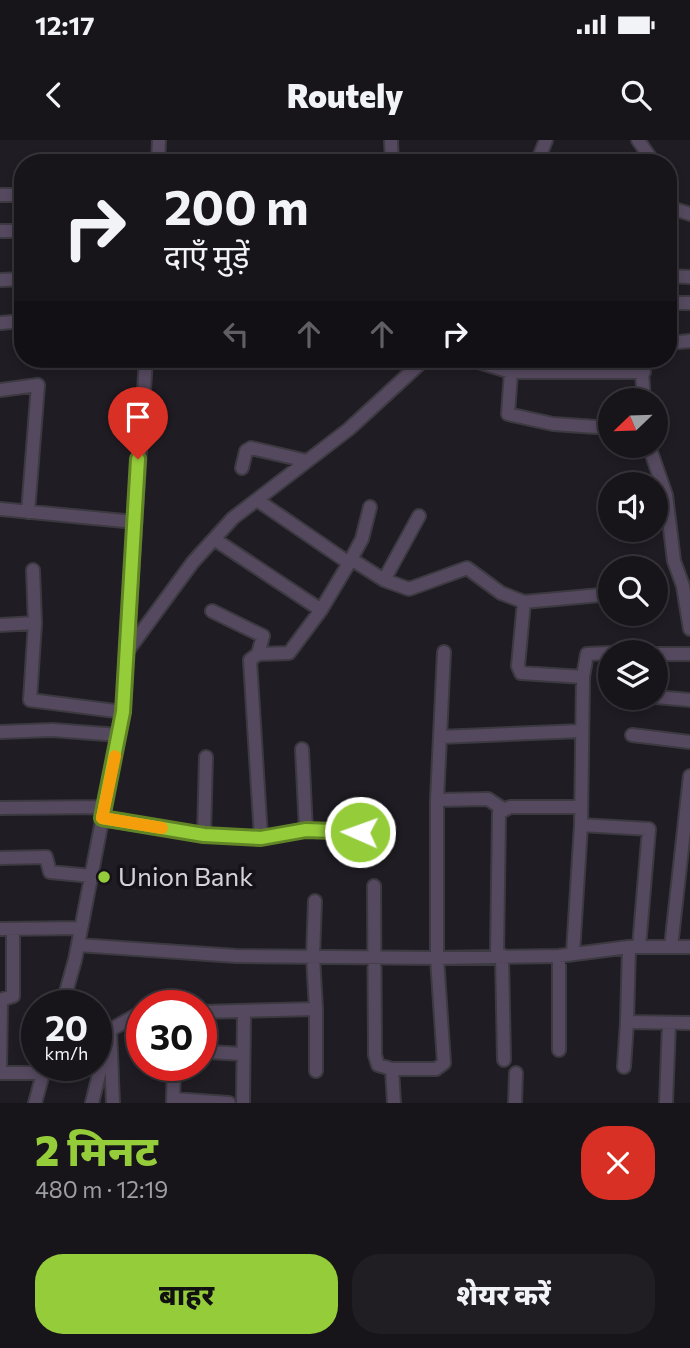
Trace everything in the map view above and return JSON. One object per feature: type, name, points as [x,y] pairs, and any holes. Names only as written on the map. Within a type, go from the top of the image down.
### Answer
[{"type":"street","points":[[66,990],[78,945],[123,712],[145,368]]},
{"type":"street","points":[[129,650],[233,517],[349,429],[415,368]]},
{"type":"street","points":[[498,368],[511,372],[644,372]]},
{"type":"street","points":[[643,368],[644,388]]},
{"type":"street","points":[[511,372],[508,414],[553,424],[598,427]]},
{"type":"street","points":[[0,390],[38,386],[28,512]]},
{"type":"street","points":[[242,468],[246,451],[251,448],[307,461]]},
{"type":"street","points":[[653,458],[666,495],[674,562],[686,586],[690,629]]},
{"type":"street","points":[[257,500],[350,561],[384,580],[409,589],[467,568],[502,593],[524,602],[598,595]]},
{"type":"street","points":[[261,838],[250,660],[258,654],[289,653],[321,610],[350,561],[362,539],[370,507]]},
{"type":"street","points":[[0,509],[135,522]]},
{"type":"street","points":[[384,580],[419,516]]},
{"type":"street","points":[[214,539],[321,610]]},
{"type":"street","points":[[33,570],[35,623],[30,700],[123,712]]},
{"type":"street","points":[[524,602],[518,666],[521,673],[583,677]]},
{"type":"street","points":[[212,611],[263,636],[258,654]]},
{"type":"street","points":[[0,625],[35,623]]},
{"type":"street","points":[[374,886],[376,1061],[382,1068],[436,1069],[444,1063],[437,958],[438,800],[444,652]]},
{"type":"street","points":[[573,953],[581,825],[583,677],[587,654],[598,654]]},
{"type":"street","points":[[668,654],[690,654]]},
{"type":"street","points":[[668,698],[690,700]]},
{"type":"street","points":[[0,732],[52,730],[119,735]]},
{"type":"street","points":[[440,737],[581,731]]},
{"type":"street","points":[[632,735],[690,742]]},
{"type":"street","points":[[302,749],[306,830]]},
{"type":"street","points":[[204,835],[206,757]]},
{"type":"street","points":[[671,947],[690,776]]},
{"type":"street","points":[[438,800],[488,799],[503,809],[580,807]]},
{"type":"street","points":[[0,808],[103,813],[204,835],[261,838],[306,830],[360,832]]},
{"type":"street","points":[[503,809],[499,817],[499,955],[505,1060]]},
{"type":"street","points":[[581,825],[649,829],[634,947],[624,1067]]},
{"type":"street","points":[[0,858],[46,858],[50,872],[91,876]]},
{"type":"street","points":[[315,901],[313,957],[316,1071]]},
{"type":"street","points":[[21,1071],[0,1073],[1,1000],[13,996],[7,929],[81,928]]},
{"type":"street","points":[[78,945],[236,956],[437,958],[559,956],[634,947],[690,947]]},
{"type":"street","points":[[559,956],[559,1050]]},
{"type":"street","points":[[217,1012],[316,1009]]},
{"type":"street","points":[[243,1103],[244,1012]]},
{"type":"street","points":[[627,1022],[690,1023]]},
{"type":"street","points":[[666,1103],[669,1024]]},
{"type":"street","points":[[217,1052],[243,1054]]},
{"type":"street","points":[[392,1069],[394,1103]]},
{"type":"street","points":[[515,1103],[516,1073]]},
{"type":"street","points":[[112,1079],[113,1103]]},
{"type":"street","points":[[35,1103],[41,1081]]},
{"type":"street","points":[[92,1103],[97,1081]]},
{"type":"street","points":[[174,1081],[173,1101],[229,1103]]},
{"type":"slow traffic","points":[[115,756],[102,818],[162,828]]},
{"type":"place","name":"Union Bank","points":[[104,877]]},
{"type":"route","points":[[138,459],[129,650],[123,712],[102,818],[204,835],[261,838],[306,830],[360,832]]}]
